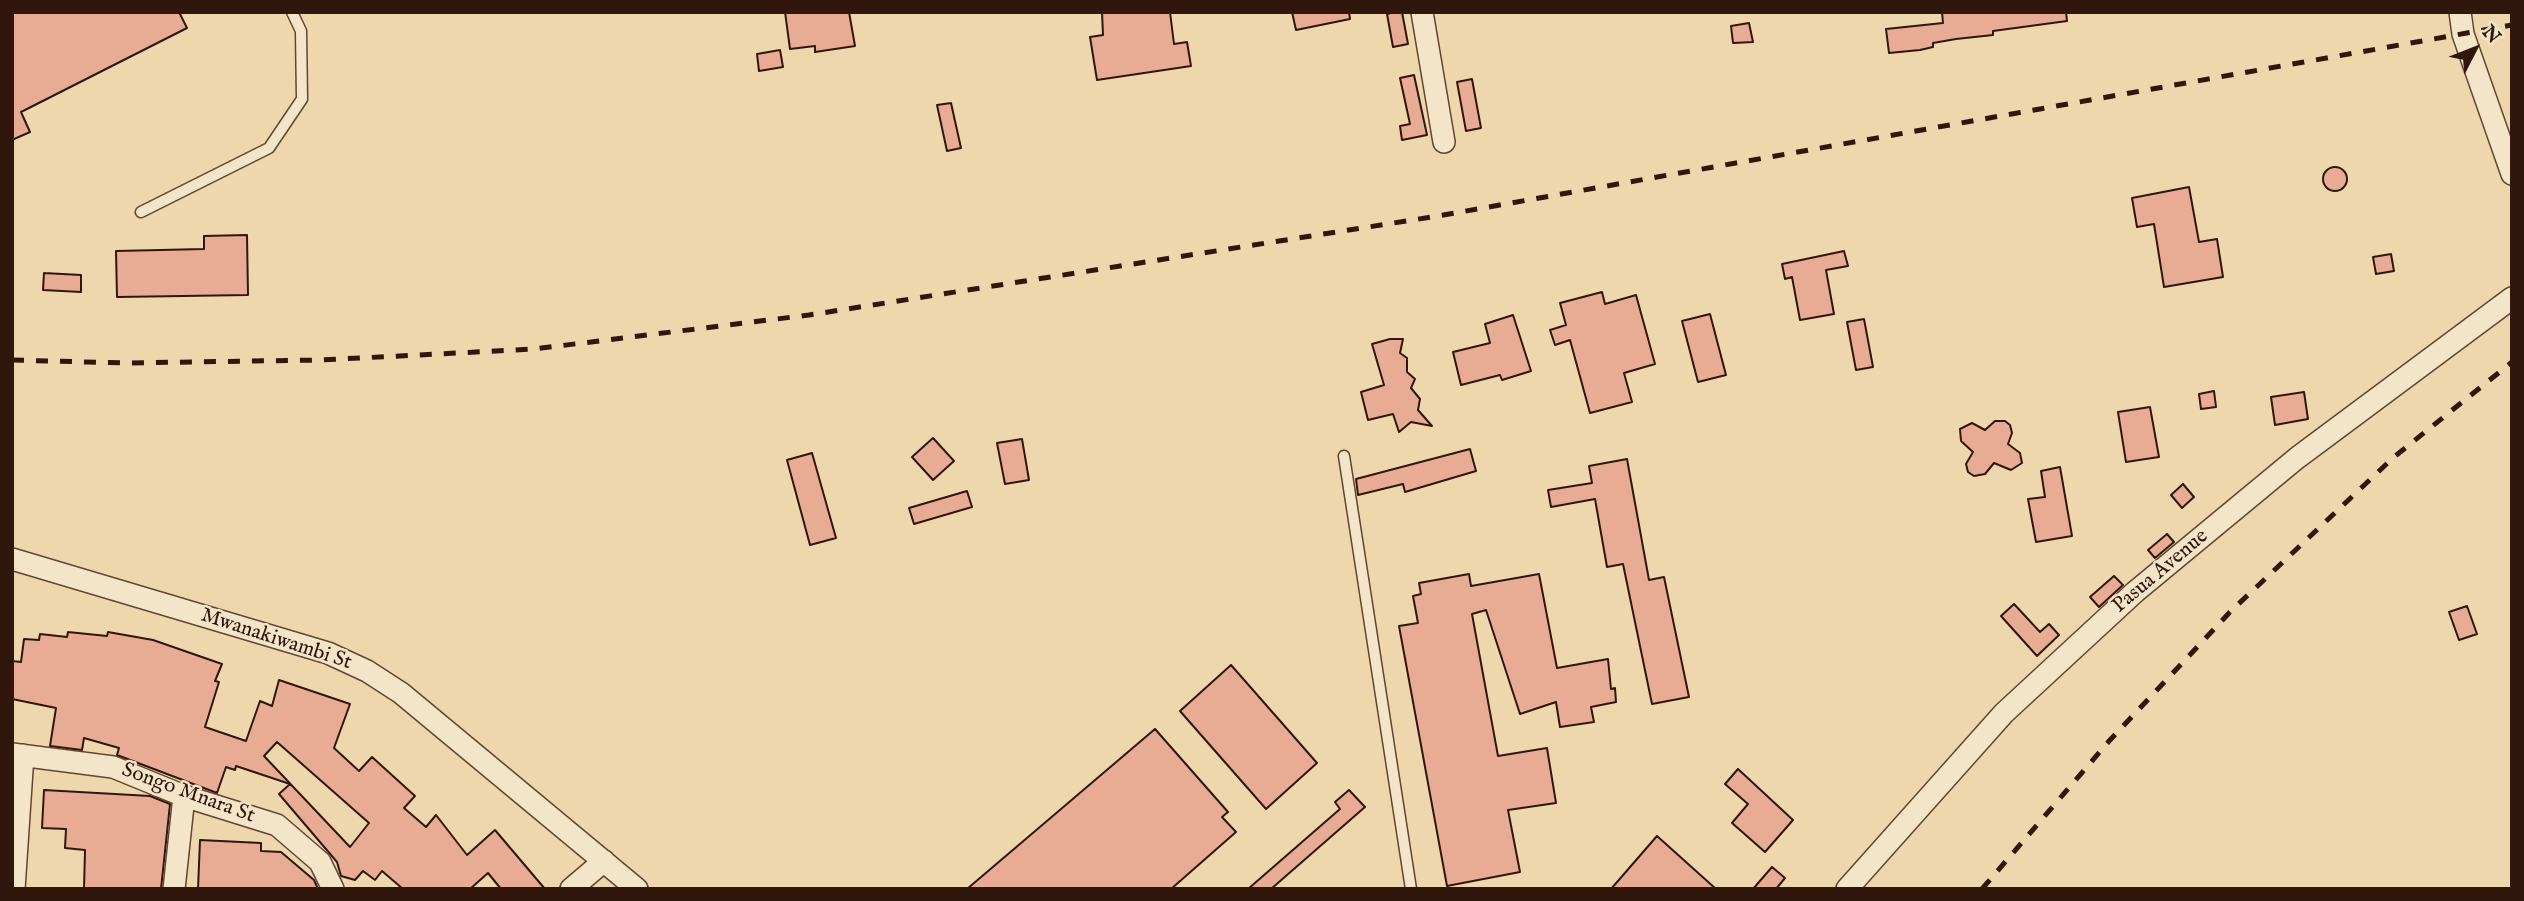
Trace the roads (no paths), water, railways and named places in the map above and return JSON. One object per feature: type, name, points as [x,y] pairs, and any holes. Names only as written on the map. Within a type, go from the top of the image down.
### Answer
[{"type":"street","points":[[1422,12],[1444,142]]},
{"type":"street","points":[[2460,12],[2463,34],[2512,174]]},
{"type":"street","name":"Pasua Avenue","points":[[1847,889],[2004,713],[2134,592],[2297,458],[2512,298]]},
{"type":"street","name":"Mwanakiwambi St","points":[[12,559],[328,653],[367,671],[401,693],[637,889]]},
{"type":"street","points":[[14,889],[18,755]]},
{"type":"street","name":"Songo Mnara St","points":[[18,755],[113,767],[184,796],[277,825],[320,862],[333,889]]},
{"type":"street","points":[[174,889],[184,796]]},
{"type":"street","points":[[571,889],[604,861]]},
{"type":"lane","points":[[141,212],[269,148],[302,99],[301,31],[292,12]]},
{"type":"lane","points":[[1344,456],[1411,889]]},
{"type":"railway","points":[[12,360],[125,363],[321,360],[534,349],[809,315],[1438,216],[2512,25]]},
{"type":"railway","points":[[1982,889],[2110,740],[2230,612],[2394,457],[2512,362]]}]
